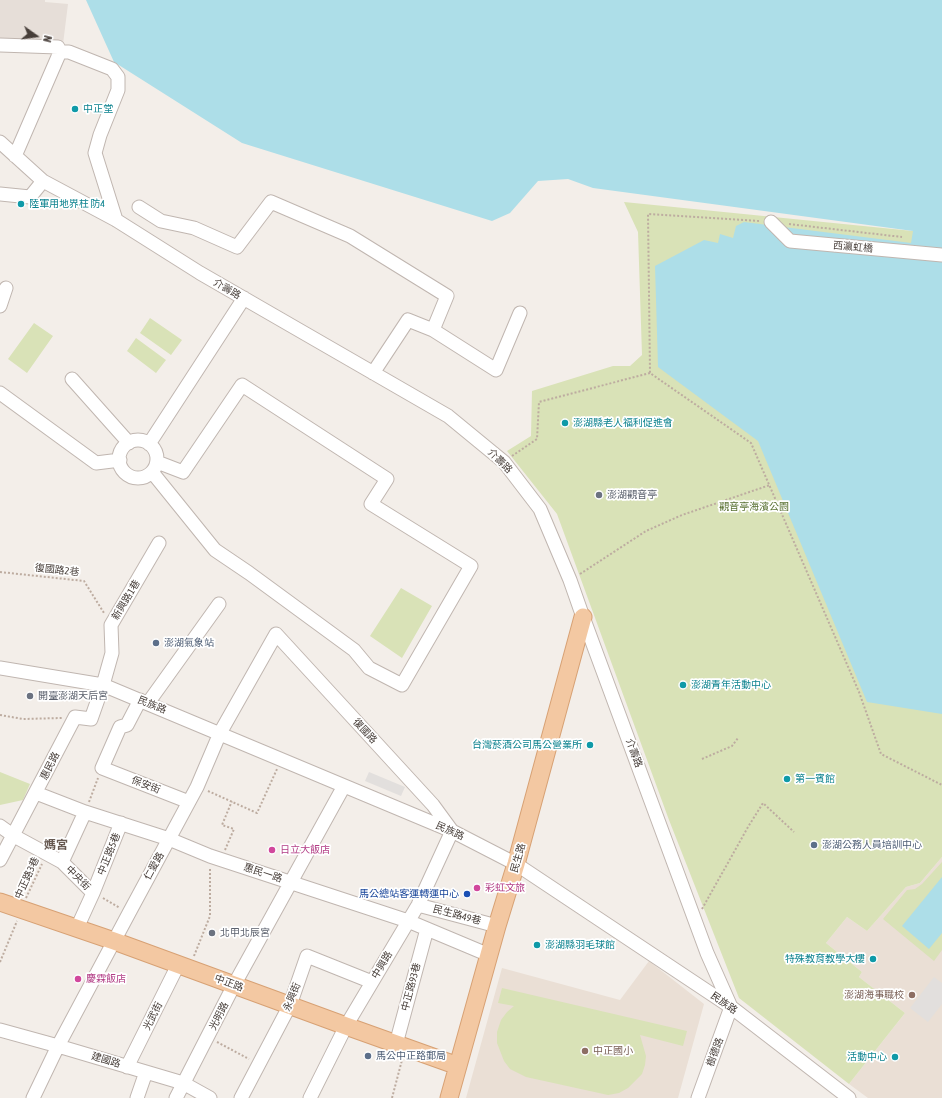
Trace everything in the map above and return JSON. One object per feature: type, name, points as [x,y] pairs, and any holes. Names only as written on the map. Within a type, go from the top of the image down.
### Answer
[{"type":"main road","name":"民生路","points":[[449,1098],[516,864],[583,617]]},
{"type":"main road","name":"中正路","points":[[0,902],[114,941],[458,1066]]},
{"type":"street","points":[[0,45],[58,47]]},
{"type":"street","points":[[15,156],[60,52],[69,52],[112,68],[118,77],[118,90],[100,135],[95,153],[116,220]]},
{"type":"street","name":"介壽路","points":[[0,142],[43,181],[116,220],[200,273],[448,416],[504,462],[540,509],[570,580],[707,953],[731,1007]]},
{"type":"street","points":[[0,194],[30,197],[43,181]]},
{"type":"street","points":[[139,207],[161,220],[194,228],[237,247],[271,202],[350,236],[447,296],[434,330]]},
{"type":"street","name":"西瀛虹橋","points":[[771,222],[790,241],[942,255]]},
{"type":"street","points":[[0,306],[6,288]]},
{"type":"street","points":[[149,444],[244,298]]},
{"type":"street","points":[[373,372],[408,320],[434,330],[496,370],[520,313]]},
{"type":"street","points":[[72,379],[129,443]]},
{"type":"street","points":[[154,467],[142,478],[129,476],[121,467],[120,460],[122,450],[129,443],[139,440],[149,444],[155,452],[154,467],[215,550],[354,650],[369,668],[402,685],[471,566],[371,504],[387,479],[242,385],[183,472],[154,467]]},
{"type":"street","points":[[0,393],[96,463],[120,460]]},
{"type":"street","name":"新興路1巷","points":[[103,685],[112,653],[111,625],[159,543]]},
{"type":"street","points":[[102,768],[120,727],[127,725],[219,604]]},
{"type":"street","name":"仁愛路","points":[[33,1098],[58,1046],[190,802],[220,733],[276,634]]},
{"type":"street","name":"復國路","points":[[276,634],[433,805],[452,831]]},
{"type":"street","name":"民族路","points":[[0,668],[103,685],[452,831],[516,864],[731,1007],[836,1094],[849,1098]]},
{"type":"street","points":[[75,717],[91,718],[103,685]]},
{"type":"street","name":"惠民路","points":[[0,860],[14,836],[75,717]]},
{"type":"street","name":"保安街","points":[[102,768],[190,802]]},
{"type":"street","name":"光明路","points":[[176,1098],[234,985],[344,786]]},
{"type":"street","name":"惠民一路","points":[[36,793],[85,812],[169,839],[215,858],[408,921],[489,954]]},
{"type":"street","points":[[62,862],[85,812]]},
{"type":"street","name":"中正路5巷","points":[[77,928],[93,893],[121,823]]},
{"type":"street","name":"中央街","points":[[0,826],[14,836],[62,862],[93,893]]},
{"type":"street","name":"中興路","points":[[310,1098],[346,1026],[418,905],[452,831]]},
{"type":"street","name":"民生路49巷","points":[[418,905],[497,926]]},
{"type":"street","name":"中正路93巷","points":[[400,1045],[427,929]]},
{"type":"street","name":"永興街","points":[[241,1098],[290,1005],[307,956],[372,982]]},
{"type":"street","name":"光武街","points":[[127,1066],[184,967]]},
{"type":"street","name":"樹德路","points":[[698,1098],[731,1007]]},
{"type":"street","name":"建國路","points":[[0,1030],[183,1083],[210,1098]]},
{"type":"street","points":[[137,1098],[146,1072]]},
{"type":"path","points":[[650,373],[648,214],[771,222],[902,237]]},
{"type":"path","points":[[504,462],[537,439],[538,402],[650,373],[751,443],[859,692],[881,754],[942,785]]},
{"type":"path","points":[[570,580],[646,531],[682,515],[770,485]]},
{"type":"path","name":"復國路2巷","points":[[0,572],[84,581],[111,625]]},
{"type":"path","points":[[0,715],[22,718],[75,717]]},
{"type":"path","points":[[702,759],[732,746],[738,738]]},
{"type":"path","points":[[197,787],[258,813],[281,759]]},
{"type":"path","points":[[85,812],[102,768]]},
{"type":"path","points":[[184,967],[210,916],[215,858],[234,829],[222,825],[232,802]]},
{"type":"path","points":[[692,912],[701,910],[748,827],[764,803],[794,832]]},
{"type":"path","name":"中正路3巷","points":[[0,962],[21,909],[46,854]]},
{"type":"path","points":[[93,893],[129,913]]},
{"type":"path","points":[[208,1038],[259,1064]]},
{"type":"path","points":[[392,1098],[400,1045]]},
{"type":"shaded area","points":[[0,0],[45,0],[45,2],[68,4],[63,44],[0,41]]},
{"type":"shaded area","points":[[369,772],[405,787],[401,796],[365,781]]},
{"type":"shaded area","name":"澎湖海事職校","points":[[942,857],[942,1098],[868,1098],[849,1084],[905,1013],[859,977],[862,972],[826,943],[847,917],[867,931],[906,887],[920,883]]},
{"type":"shaded area","name":"中正國小","points":[[649,961],[704,1004],[678,1098],[466,1098],[502,968],[620,1000]]},
{"type":"shaded area","points":[[934,977],[942,983],[942,1004],[928,1022],[910,1008]]},
{"type":"green space","name":"觀音亭海濱公園","points":[[624,202],[913,231],[942,237],[942,857],[920,883],[906,887],[867,931],[847,917],[826,943],[862,972],[859,977],[905,1013],[849,1084],[739,998],[669,820],[557,514],[507,451],[531,436],[532,391],[613,366],[630,366],[642,355],[638,232]]},
{"type":"green space","points":[[150,318],[182,340],[171,355],[140,333]]},
{"type":"green space","points":[[34,323],[53,336],[27,373],[8,359]]},
{"type":"green space","points":[[136,338],[166,360],[156,373],[127,351]]},
{"type":"green space","points":[[401,588],[432,606],[402,658],[370,636]]},
{"type":"green space","points":[[0,772],[30,784],[23,800],[0,805]]},
{"type":"green space","points":[[942,862],[942,950],[934,961],[883,919],[907,890],[915,889],[922,884]]},
{"type":"green space","points":[[502,988],[687,1031],[683,1046],[640,1035],[646,1056],[642,1074],[628,1088],[619,1093],[608,1095],[526,1077],[510,1069],[504,1061],[497,1043],[497,1032],[501,1020],[514,1006],[498,1003]]},
{"type":"water","points":[[86,0],[942,0],[942,714],[867,702],[758,441],[658,367],[655,266],[704,240],[718,243],[720,234],[733,238],[736,226],[744,222],[911,243],[913,231],[593,188],[568,179],[538,181],[510,213],[492,221],[242,143],[114,62]]},
{"type":"water","points":[[942,877],[942,933],[929,949],[902,926]]},
{"type":"place","name":"中正堂","points":[[75,109]]},
{"type":"place","name":"陸軍用地界柱 防4","points":[[21,204]]},
{"type":"place","name":"澎湖縣老人福利促進會","points":[[565,423]]},
{"type":"place","name":"澎湖觀音亭","points":[[599,495]]},
{"type":"place","name":"澎湖氣象站","points":[[156,643]]},
{"type":"place","name":"澎湖青年活動中心","points":[[683,685]]},
{"type":"place","name":"開臺澎湖天后宮","points":[[30,696]]},
{"type":"place","name":"台灣菸酒公司馬公營業所","points":[[590,745]]},
{"type":"place","name":"第一賓館","points":[[787,779]]},
{"type":"place","name":"澎湖公務人員培訓中心","points":[[814,845]]},
{"type":"place","name":"日立大飯店","points":[[272,850]]},
{"type":"place","name":"彩虹文旅","points":[[477,888]]},
{"type":"place","name":"馬公總站客運轉運中心","points":[[467,894]]},
{"type":"place","name":"北甲北辰宮","points":[[212,933]]},
{"type":"place","name":"澎湖縣羽毛球館","points":[[537,945]]},
{"type":"place","name":"特殊教育教學大樓","points":[[873,959]]},
{"type":"place","name":"慶霖飯店","points":[[78,979]]},
{"type":"place","name":"澎湖海事職校","points":[[912,995]]},
{"type":"place","name":"中正國小","points":[[585,1051]]},
{"type":"place","name":"馬公中正路郵局","points":[[368,1056]]},
{"type":"place","name":"活動中心","points":[[895,1057]]},
{"type":"district","name":"媽宮","points":[[56,845]]}]
